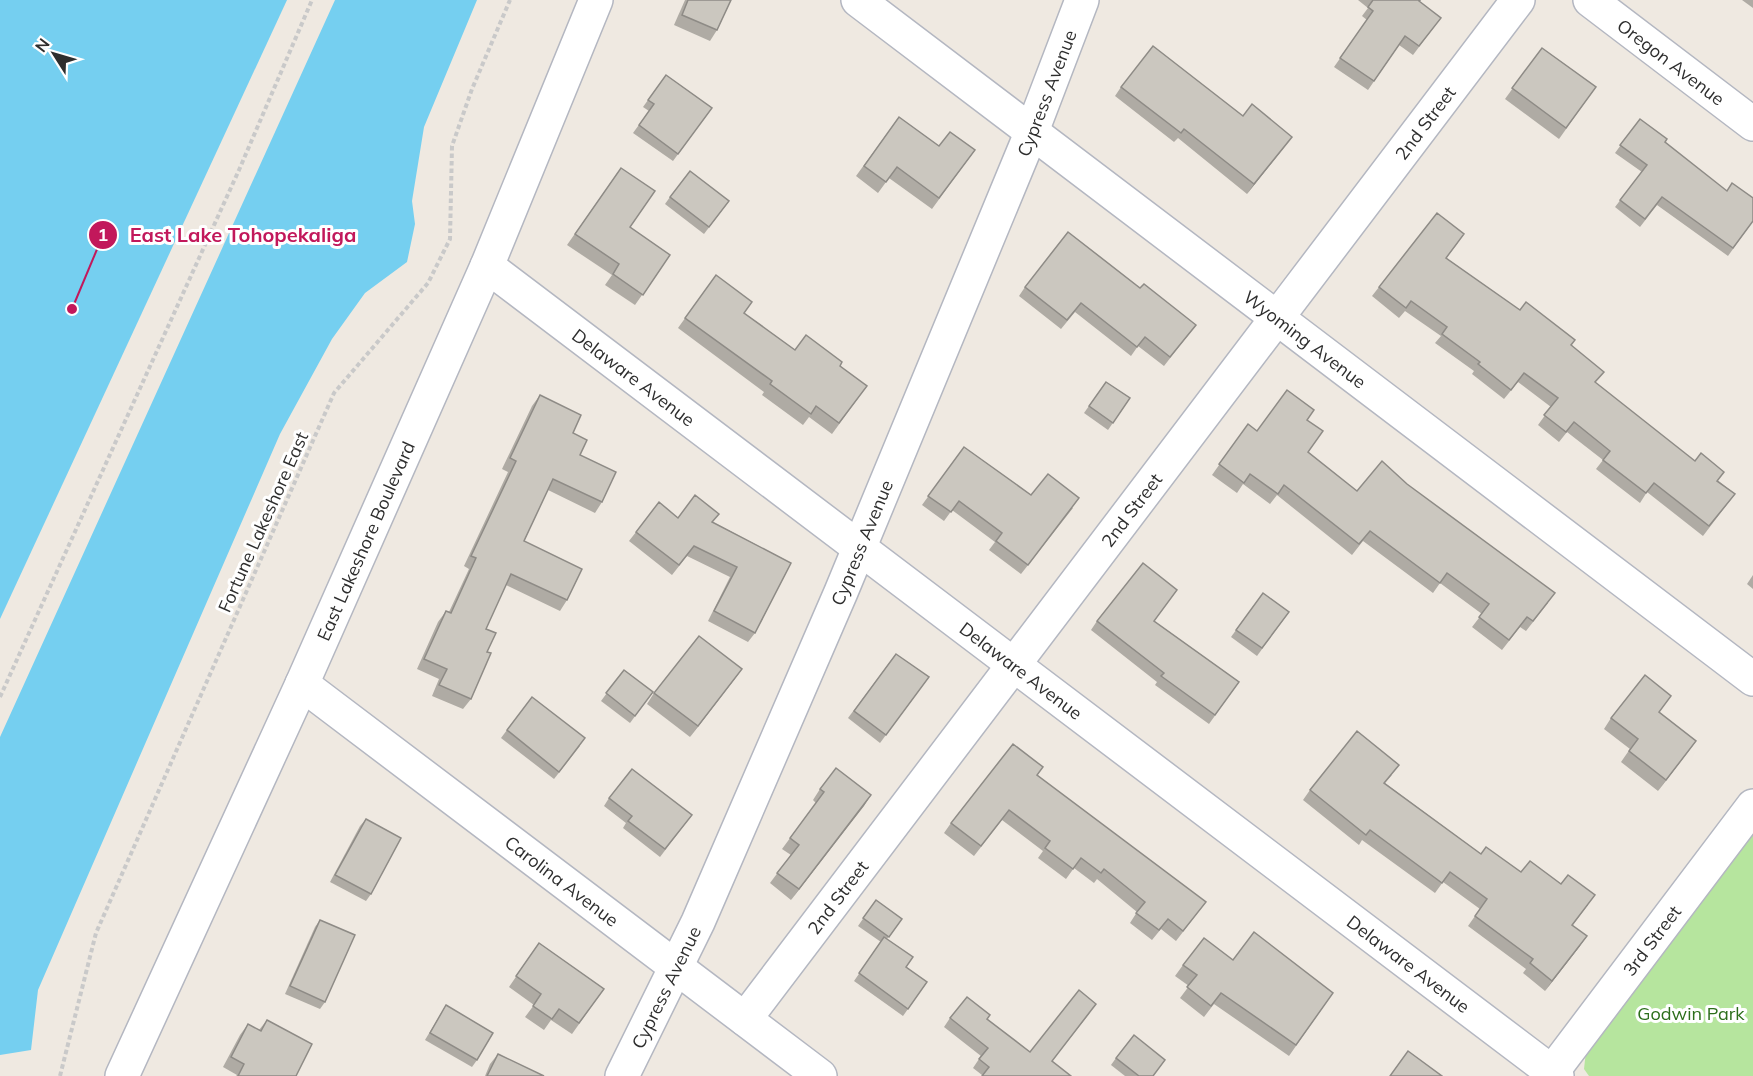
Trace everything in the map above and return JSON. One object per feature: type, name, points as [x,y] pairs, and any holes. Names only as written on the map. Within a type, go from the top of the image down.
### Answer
[{"type":"street","name":"East Lakeshore Boulevard","points":[[122,1076],[302,684],[487,266],[596,0]]},
{"type":"street","name":"Wyoming Avenue","points":[[858,0],[1753,679]]},
{"type":"street","name":"Cypress Avenue","points":[[622,1076],[698,922],[858,549],[1032,131],[1082,0]]},
{"type":"street","name":"2nd Street","points":[[744,1019],[1518,0]]},
{"type":"street","name":"Oregon Avenue","points":[[1590,0],[1753,124]]},
{"type":"street","name":"Delaware Avenue","points":[[487,266],[1553,1075]]},
{"type":"street","name":"Carolina Avenue","points":[[302,684],[820,1076]]},
{"type":"street","name":"3rd Street","points":[[1553,1075],[1753,806]]},
{"type":"path","points":[[0,697],[239,170],[312,0]]},
{"type":"path","name":"Fortune Lakeshore East","points":[[60,1076],[96,933],[334,393],[428,283],[450,239],[452,146],[472,89],[510,0]]},
{"type":"green space","name":"Godwin Park","points":[[1753,827],[1753,1076],[1589,1076],[1584,1069],[1586,1051]]},
{"type":"water","points":[[0,0],[287,0],[0,619]]},
{"type":"water","points":[[335,0],[477,0],[424,127],[412,201],[415,224],[407,262],[365,293],[332,339],[280,434],[38,990],[31,1050],[0,1055],[0,737]]},
{"type":"building","points":[[688,0],[731,0],[717,30],[682,15]]},
{"type":"building","points":[[1373,0],[1420,0],[1441,18],[1419,46],[1405,36],[1374,81],[1340,58],[1373,11],[1368,7]]},
{"type":"building","points":[[1153,46],[1243,116],[1252,104],[1292,137],[1254,184],[1184,129],[1181,133],[1121,87]]},
{"type":"building","points":[[1542,48],[1596,87],[1566,128],[1512,88]]},
{"type":"building","points":[[666,75],[712,108],[678,154],[639,125],[654,104],[648,100]]},
{"type":"building","points":[[899,117],[939,146],[950,132],[975,150],[939,198],[897,167],[886,182],[864,166]]},
{"type":"building","points":[[1640,119],[1667,139],[1665,142],[1727,191],[1732,183],[1753,198],[1753,221],[1733,248],[1662,197],[1645,219],[1620,200],[1647,165],[1620,145]]},
{"type":"building","points":[[621,168],[655,191],[630,227],[670,255],[643,295],[613,274],[619,264],[575,234]]},
{"type":"building","points":[[690,171],[729,201],[709,227],[670,197]]},
{"type":"building","points":[[1437,213],[1464,234],[1446,258],[1520,310],[1526,302],[1575,340],[1571,345],[1604,372],[1595,382],[1695,461],[1701,453],[1724,472],[1717,481],[1735,494],[1709,526],[1654,483],[1646,493],[1603,460],[1610,451],[1574,422],[1566,432],[1544,415],[1558,398],[1524,373],[1511,390],[1478,364],[1480,362],[1442,334],[1447,327],[1411,301],[1406,308],[1379,287]]},
{"type":"building","points":[[1068,232],[1140,288],[1144,284],[1196,325],[1170,357],[1145,337],[1137,347],[1081,303],[1067,320],[1025,287]]},
{"type":"building","points":[[716,275],[752,302],[744,313],[795,350],[806,335],[842,362],[840,366],[867,386],[839,423],[816,406],[811,414],[770,384],[772,381],[685,318]]},
{"type":"building","points":[[1106,382],[1130,398],[1113,423],[1089,406]]},
{"type":"building","points":[[1287,390],[1314,410],[1307,420],[1323,431],[1308,452],[1357,491],[1382,461],[1407,484],[1555,593],[1533,621],[1527,617],[1509,640],[1479,617],[1489,604],[1447,573],[1440,583],[1370,531],[1359,544],[1284,485],[1278,494],[1250,474],[1244,483],[1219,464],[1248,424],[1257,431]]},
{"type":"building","points":[[540,395],[581,415],[573,433],[587,440],[580,455],[616,472],[602,502],[553,479],[524,541],[582,569],[567,600],[511,574],[486,629],[496,633],[487,652],[491,653],[471,699],[439,685],[447,669],[424,659],[446,611],[451,613],[476,558],[471,556],[516,461],[510,458]]},
{"type":"building","points":[[964,447],[1031,495],[1048,474],[1079,498],[1028,565],[996,541],[1002,533],[959,501],[951,512],[928,496]]},
{"type":"building","points":[[695,495],[719,514],[712,522],[791,563],[755,633],[714,611],[737,567],[694,546],[679,565],[636,532],[659,502],[678,518]]},
{"type":"building","points":[[1143,563],[1177,590],[1154,621],[1239,682],[1215,715],[1161,676],[1164,673],[1097,621]]},
{"type":"building","points":[[1263,593],[1289,612],[1262,648],[1236,630]]},
{"type":"building","points":[[699,636],[742,669],[698,726],[654,693]]},
{"type":"building","points":[[896,654],[929,677],[886,735],[854,711]]},
{"type":"building","points":[[624,670],[653,692],[635,716],[606,693]]},
{"type":"building","points":[[1645,675],[1671,696],[1659,712],[1696,741],[1666,780],[1629,751],[1638,739],[1611,718]]},
{"type":"building","points":[[532,697],[585,738],[559,772],[507,730]]},
{"type":"building","points":[[1357,731],[1399,765],[1384,783],[1481,854],[1486,847],[1521,872],[1530,861],[1561,884],[1568,875],[1595,895],[1572,925],[1587,936],[1552,981],[1530,963],[1533,959],[1475,916],[1487,899],[1450,872],[1442,883],[1370,830],[1366,835],[1310,790]]},
{"type":"building","points":[[1013,744],[1043,767],[1037,775],[1206,902],[1183,931],[1168,919],[1159,930],[1136,913],[1145,902],[1104,869],[1101,873],[1081,858],[1073,869],[1045,848],[1050,841],[1009,810],[981,846],[951,823]]},
{"type":"building","points":[[836,768],[871,795],[799,889],[777,873],[799,845],[790,838],[824,792],[820,789]]},
{"type":"building","points":[[632,769],[692,815],[665,849],[628,821],[632,816],[609,798]]},
{"type":"building","points":[[366,819],[401,838],[371,894],[335,875]]},
{"type":"building","points":[[876,900],[902,919],[889,937],[863,918]]},
{"type":"building","points":[[320,920],[355,935],[325,1002],[290,986]]},
{"type":"building","points":[[1254,932],[1333,993],[1296,1045],[1221,993],[1211,1006],[1187,987],[1197,975],[1183,965],[1204,938],[1233,960]]},
{"type":"building","points":[[884,937],[913,957],[906,967],[927,982],[908,1009],[859,973]]},
{"type":"building","points":[[539,943],[604,989],[579,1023],[559,1009],[552,1019],[533,1006],[541,994],[516,976]]},
{"type":"building","points":[[1079,990],[1096,1004],[1052,1061],[1071,1076],[982,1076],[989,1067],[979,1059],[988,1048],[950,1018],[967,997],[990,1015],[987,1019],[1030,1052]]},
{"type":"building","points":[[446,1005],[493,1033],[477,1060],[430,1033]]},
{"type":"building","points":[[267,1020],[312,1044],[296,1076],[238,1076],[244,1064],[231,1057],[248,1024],[261,1031]]},
{"type":"building","points":[[1134,1035],[1165,1060],[1153,1076],[1139,1076],[1116,1058]]},
{"type":"building","points":[[1408,1051],[1442,1076],[1390,1076]]},
{"type":"building","points":[[498,1054],[544,1076],[487,1076]]},
{"type":"place","name":"East Lake Tohopekaliga","points":[[72,309]]}]
